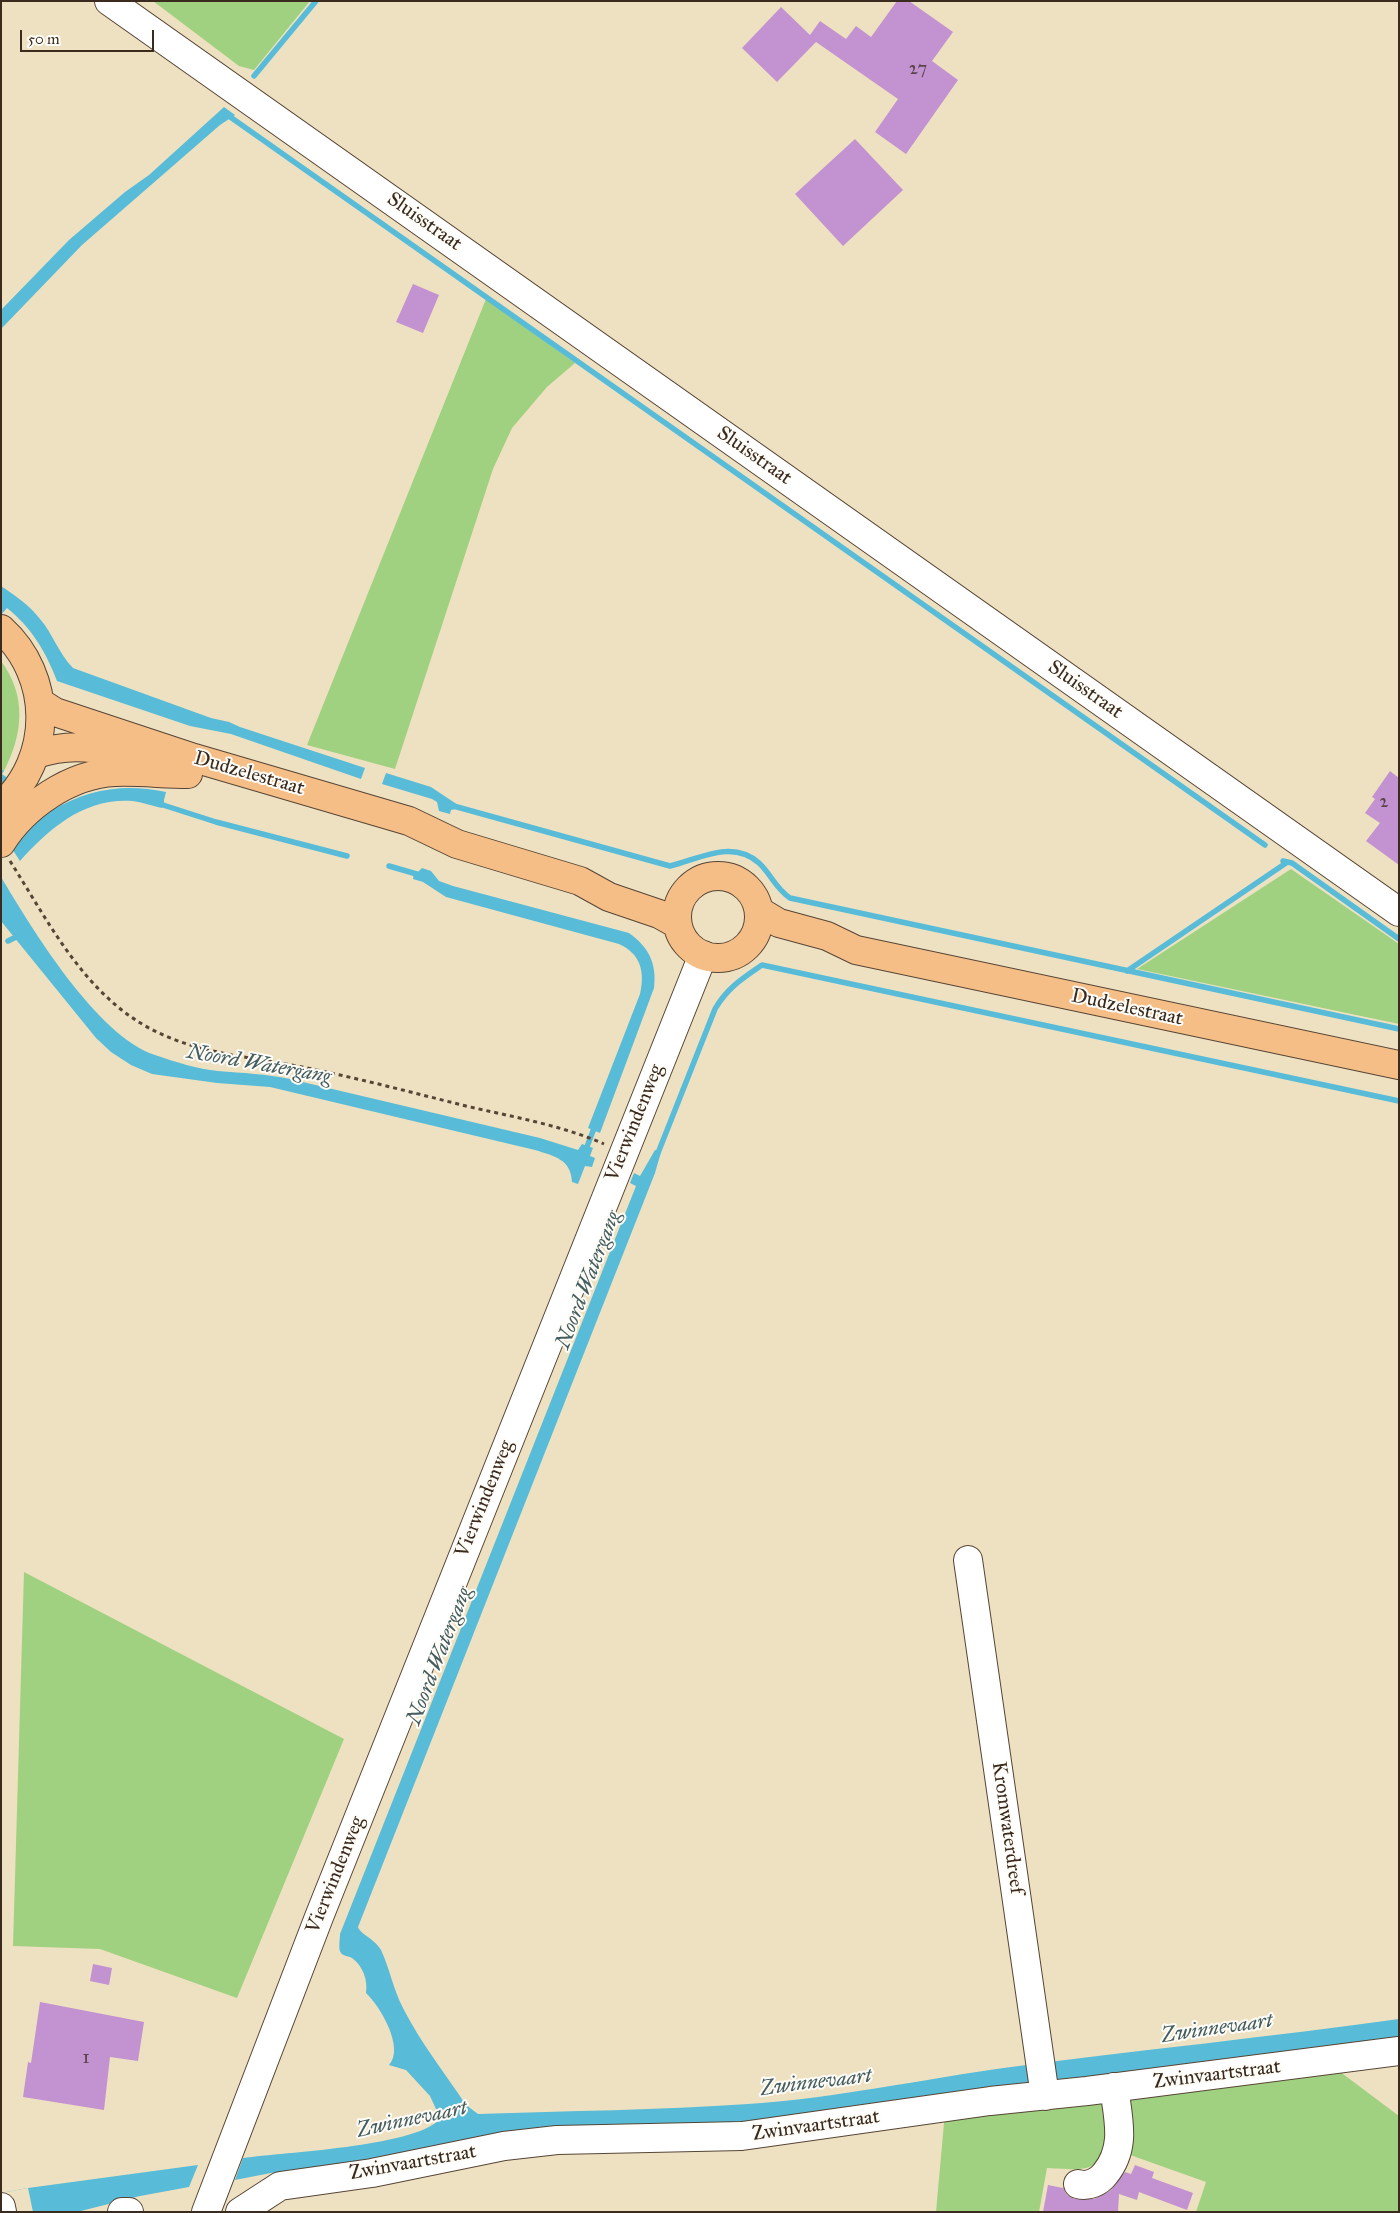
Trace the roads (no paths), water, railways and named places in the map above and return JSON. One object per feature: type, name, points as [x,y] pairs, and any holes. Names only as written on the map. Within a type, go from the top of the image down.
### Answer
[{"type":"main road","points":[[1,629],[20,649],[29,663],[41,703],[36,754],[20,798],[20,818],[4,849]]},
{"type":"main road","name":"Dudzelestraat","points":[[41,703],[62,714],[194,758],[409,821],[457,844],[580,881],[609,897],[658,914],[677,924]]},
{"type":"main road","name":"Dudzelestraat","points":[[36,754],[50,749],[74,746],[93,747],[403,837],[457,844]]},
{"type":"main road","points":[[20,798],[113,772],[188,774]]},
{"type":"main road","points":[[712,876],[728,877],[742,884],[753,895],[759,911],[758,927],[752,940],[743,950],[730,956],[717,958],[703,955],[690,947],[682,936],[677,924],[678,907],[684,893],[696,882],[712,876]]},
{"type":"main road","name":"Dudzelestraat","points":[[580,881],[611,882],[663,894],[684,893]]},
{"type":"main road","name":"Dudzelestraat","points":[[759,911],[778,923],[827,936],[856,950],[1399,1065]]},
{"type":"main road","name":"Dudzelestraat","points":[[752,940],[764,940],[824,953],[856,950]]},
{"type":"street","name":"Sluisstraat","points":[[109,1],[1399,912]]},
{"type":"street","name":"Vierwindenweg","points":[[206,2212],[323,1908],[703,955]]},
{"type":"street","name":"Kromwaterdreef","points":[[968,1560],[1045,2091]]},
{"type":"street","name":"Zwinvaartstraat","points":[[240,2212],[280,2186],[372,2172],[504,2146],[557,2140],[742,2136],[990,2101],[1045,2091],[1114,2087],[1399,2051]]},
{"type":"street","points":[[1078,2184],[1090,2184],[1102,2178],[1119,2151],[1120,2132],[1114,2087]]},
{"type":"street","points":[[1,2206],[2,2212]]},
{"type":"street","points":[[122,2212],[129,2212]]},
{"type":"water","points":[[224,107],[235,115],[220,125],[82,245],[1,329],[1,310],[69,240],[125,192],[149,175]]},
{"type":"water","points":[[1,586],[36,614],[73,668],[211,718],[229,722],[365,768],[361,779],[231,734],[190,726],[57,681],[43,650],[31,632],[7,608],[1,615]]},
{"type":"water","points":[[1,768],[4,771],[2,774],[52,810],[80,797],[107,790],[136,788],[166,792],[162,808],[132,801],[115,801],[98,804],[83,810],[43,837],[20,861],[1,832]]},
{"type":"water","points":[[386,773],[431,787],[458,805],[456,809],[451,810],[450,814],[439,811],[437,802],[432,799],[382,784]]},
{"type":"water","points":[[422,868],[431,871],[439,881],[453,886],[629,933],[642,944],[653,964],[654,988],[600,1133],[588,1128],[640,994],[642,978],[637,958],[619,944],[446,897],[423,882],[413,879],[414,872],[418,872]]},
{"type":"water","points":[[1,877],[48,951],[89,1004],[133,1044],[155,1055],[203,1069],[290,1079],[540,1138],[578,1150],[582,1144],[593,1148],[590,1156],[595,1158],[592,1167],[585,1166],[578,1184],[572,1182],[571,1174],[565,1163],[549,1154],[535,1150],[270,1087],[217,1083],[152,1074],[131,1065],[111,1052],[96,1038],[1,921]]},
{"type":"water","name":"Zwinnevaart","points":[[655,1150],[661,1152],[655,1173],[358,1927],[381,1950],[400,2001],[410,2021],[466,2105],[478,2114],[748,2104],[847,2093],[1011,2067],[1399,2019],[1399,2038],[843,2112],[271,2173],[235,2180],[243,2158],[347,2147],[376,2142],[424,2129],[439,2120],[430,2096],[406,2070],[389,2065],[393,2058],[394,2048],[389,2028],[378,2007],[366,1993],[362,1969],[356,1961],[340,1952],[340,1934],[636,1186],[630,1183],[634,1173],[640,1176]]},
{"type":"water","points":[[198,2165],[189,2187],[140,2196],[77,2212],[1,2212],[1,2193]]},
{"type":"waterway","points":[[254,76],[316,1]]},
{"type":"waterway","points":[[226,114],[1265,845]]},
{"type":"waterway","points":[[159,800],[163,805],[216,822],[347,856]]},
{"type":"waterway","points":[[450,805],[670,866],[715,853],[738,852],[749,856],[759,863],[790,898],[1399,1029]]},
{"type":"waterway","points":[[1283,861],[1292,863],[1399,939]]},
{"type":"waterway","points":[[1127,971],[1286,863]]},
{"type":"waterway","points":[[389,866],[420,875]]},
{"type":"waterway","points":[[8,941],[20,935]]},
{"type":"waterway","points":[[656,1158],[715,1009],[730,989],[762,965],[1399,1101]]},
{"type":"waterway","points":[[585,1152],[596,1123]]},
{"type":"water label","name":"Noord Watergang","points":[[259,1065]]},
{"type":"water label","name":"Noord Watergang","points":[[589,1280]]},
{"type":"water label","name":"Noord Watergang","points":[[440,1656]]}]
